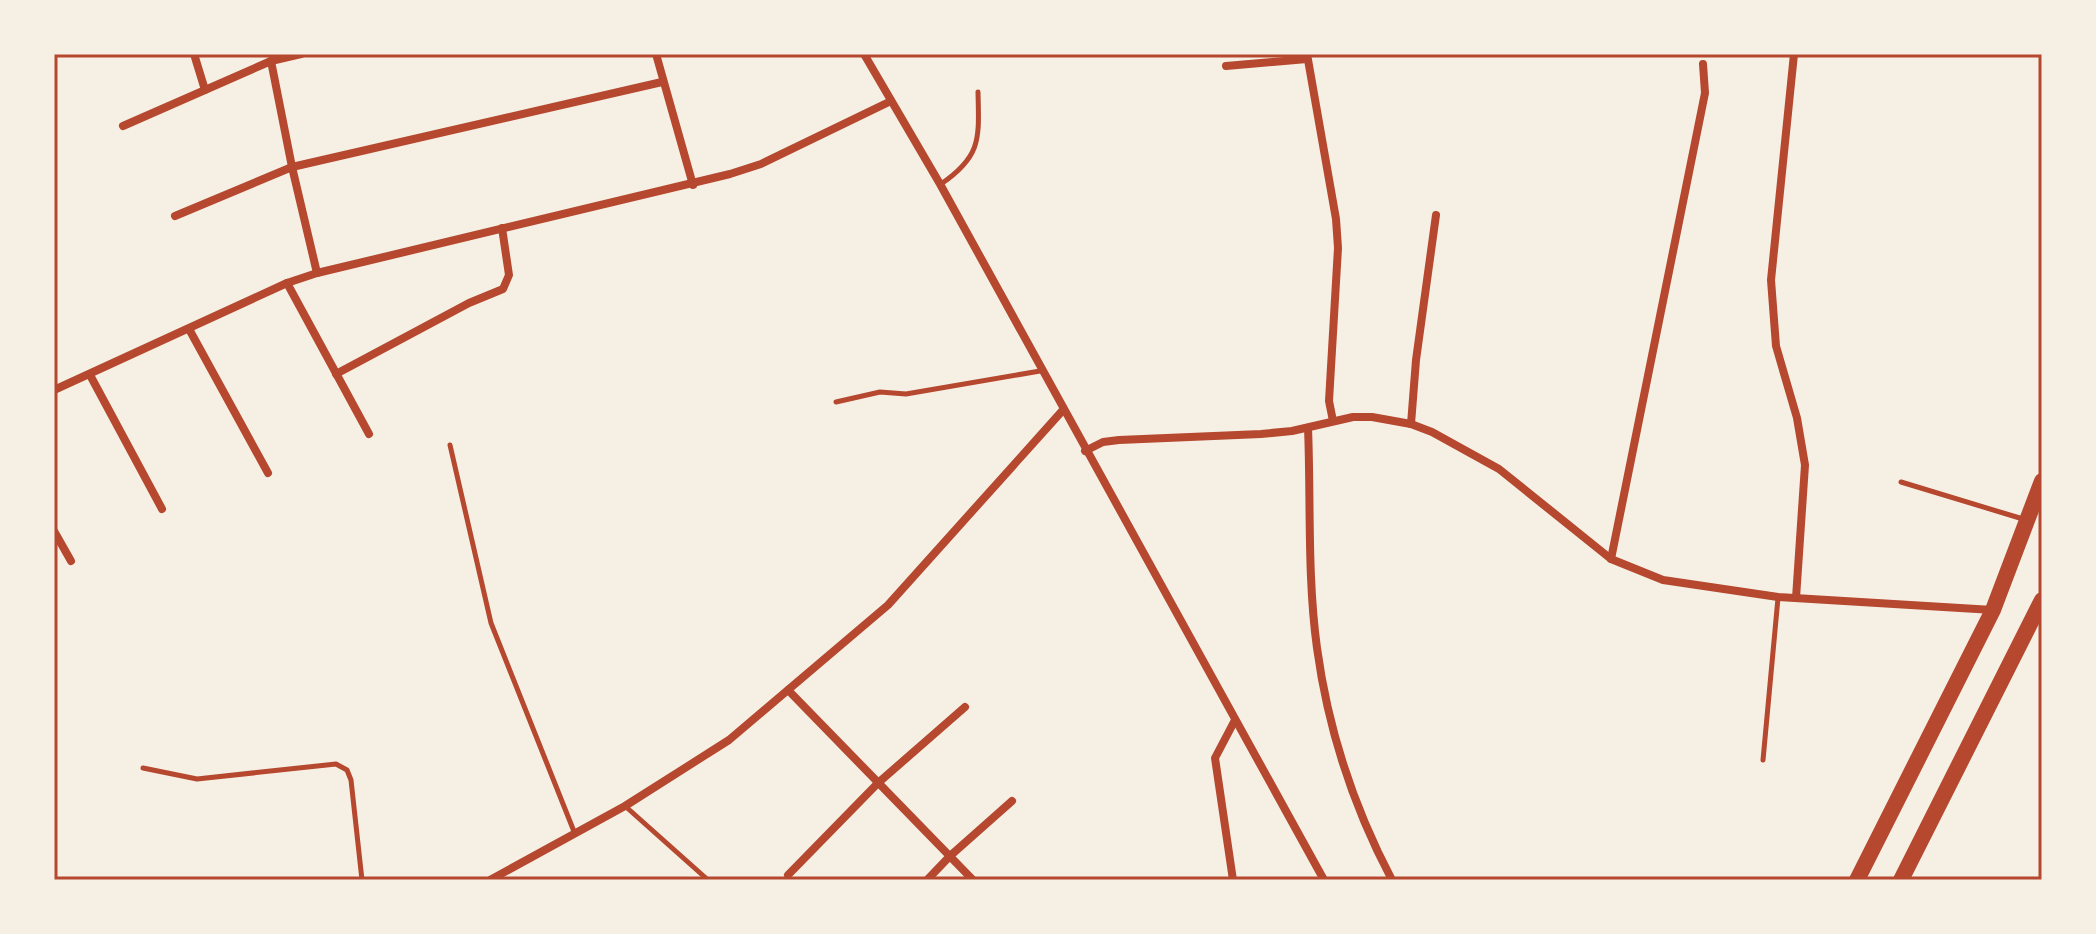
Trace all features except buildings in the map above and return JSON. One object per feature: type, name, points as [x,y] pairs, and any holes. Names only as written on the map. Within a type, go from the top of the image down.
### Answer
[{"type":"main road","points":[[1857,880],[1993,610],[2042,481]]},
{"type":"main road","points":[[1901,880],[2042,600]]},
{"type":"street","points":[[194,54],[205,90]]},
{"type":"street","points":[[123,126],[271,61],[301,54]]},
{"type":"street","points":[[656,54],[693,185]]},
{"type":"street","points":[[864,54],[940,184],[1040,371],[1324,880]]},
{"type":"street","points":[[1794,54],[1771,280],[1776,346],[1797,418],[1805,465],[1796,598]]},
{"type":"street","points":[[1226,66],[1307,56],[1336,219],[1338,248],[1329,401],[1333,421]]},
{"type":"street","points":[[271,61],[317,273]]},
{"type":"street","points":[[1611,559],[1705,93],[1703,64]]},
{"type":"street","points":[[175,216],[292,167],[662,82]]},
{"type":"street","points":[[54,390],[287,283],[502,228],[693,185],[761,164],[891,101]]},
{"type":"street","points":[[1411,424],[1416,360],[1436,215]]},
{"type":"street","points":[[336,374],[469,303],[503,289],[509,275],[502,228]]},
{"type":"street","points":[[287,283],[369,434]]},
{"type":"street","points":[[189,329],[268,473]]},
{"type":"street","points":[[90,375],[162,509]]},
{"type":"street","points":[[490,880],[625,806],[729,740],[888,605],[1063,410]]},
{"type":"street","points":[[1085,451],[1103,442],[1119,440],[1261,434],[1308,428],[1353,417],[1372,417],[1411,424],[1432,432],[1499,469],[1611,559],[1663,580],[1778,597],[1993,610]]},
{"type":"street","points":[[1308,428],[1317,645],[1324,686],[1332,728],[1349,780],[1376,850],[1392,880]]},
{"type":"street","points":[[54,531],[71,561]]},
{"type":"street","points":[[788,690],[973,880]]},
{"type":"street","points":[[788,875],[878,783],[965,707]]},
{"type":"street","points":[[1233,880],[1215,758],[1235,720]]},
{"type":"street","points":[[927,880],[1012,801]]},
{"type":"lane","points":[[940,184],[962,170],[977,141],[978,92]]},
{"type":"lane","points":[[836,402],[880,392],[906,394],[1040,371]]},
{"type":"lane","points":[[450,445],[491,623],[575,834]]},
{"type":"lane","points":[[1901,482],[2028,521]]},
{"type":"lane","points":[[1763,760],[1778,597]]},
{"type":"lane","points":[[143,768],[197,779],[336,764],[347,770],[351,780],[362,880]]},
{"type":"lane","points":[[625,806],[708,880]]}]
